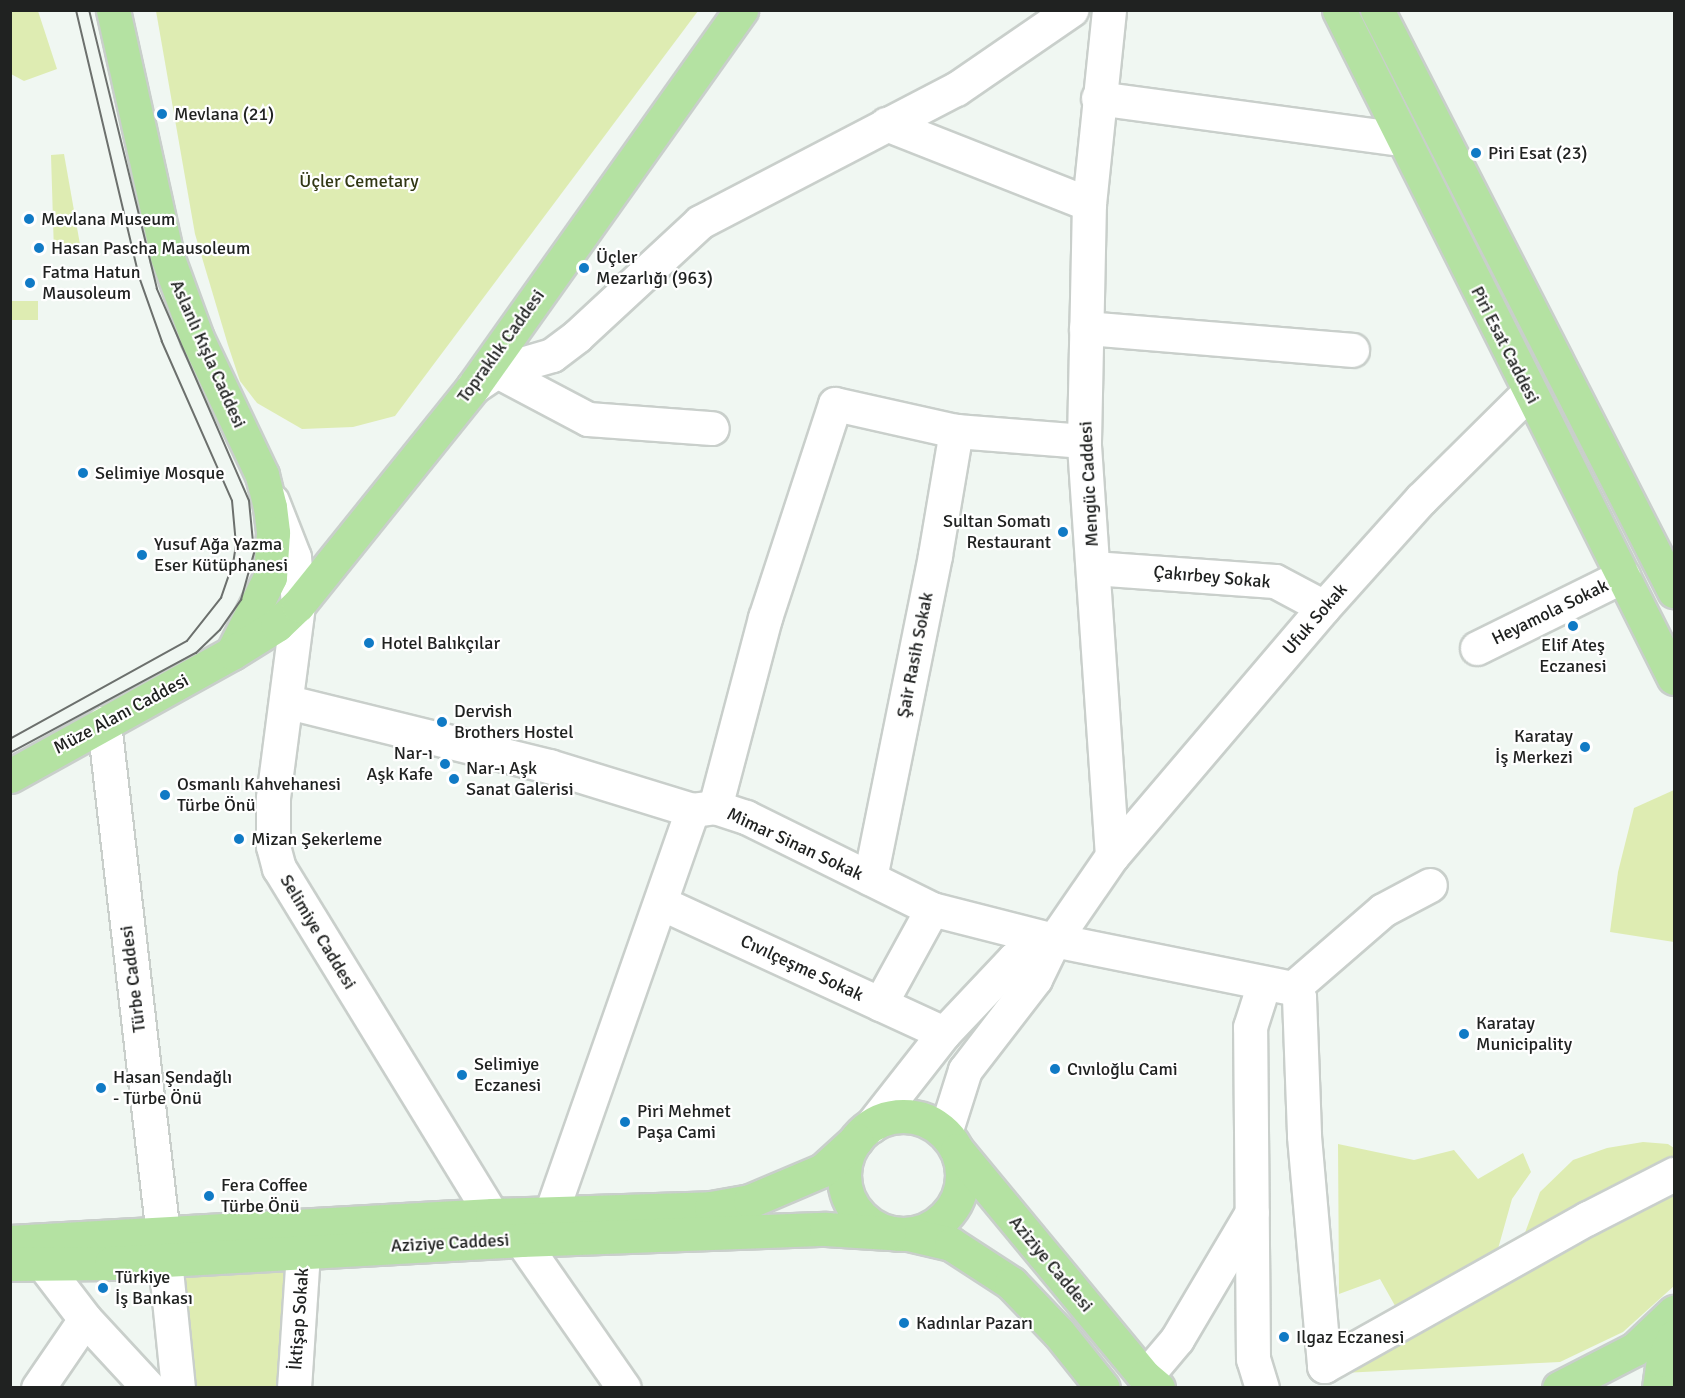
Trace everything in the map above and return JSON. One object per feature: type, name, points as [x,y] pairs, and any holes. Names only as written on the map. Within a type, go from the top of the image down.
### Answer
[{"type":"main road","name":"Aslanlı Kışla Caddesi","points":[[113,10],[167,256],[197,338],[262,475],[273,532],[270,577],[232,653]]},
{"type":"main road","name":"Topraklık Caddesi","points":[[232,653],[277,626],[298,606],[485,379],[741,10]]},
{"type":"main road","name":"Piri Esat Caddesi","points":[[1339,10],[1400,139],[1674,678]]},
{"type":"main road","points":[[1377,10],[1674,591]]},
{"type":"main road","name":"Müze Alanı Caddesi","points":[[10,776],[232,653]]},
{"type":"main road","points":[[909,1116],[928,1122],[951,1142],[962,1178],[954,1205],[934,1225],[898,1234],[872,1226],[848,1197],[844,1178],[846,1158],[863,1133],[889,1118],[909,1116]]},
{"type":"main road","name":"Aziziye Caddesi","points":[[10,1264],[43,1264],[164,1247],[492,1215],[711,1208],[750,1201],[823,1170],[863,1133]]},
{"type":"main road","name":"Aziziye Caddesi","points":[[951,1142],[1151,1382]]},
{"type":"main road","name":"Aziziye Caddesi","points":[[10,1242],[303,1251],[826,1229],[898,1234],[951,1244],[1011,1283],[1059,1333],[1103,1388]]},
{"type":"main road","points":[[1559,1388],[1635,1349],[1674,1312]]},
{"type":"main road","points":[[1659,1388],[1663,1360],[1674,1336]]},
{"type":"street","points":[[485,379],[552,355],[700,222],[956,89],[1071,10]]},
{"type":"street","name":"Mengüc Caddesi","points":[[1109,10],[1098,98],[1089,204],[1084,441],[1112,856]]},
{"type":"street","points":[[1098,98],[1400,139]]},
{"type":"street","points":[[885,124],[1089,204]]},
{"type":"street","points":[[1086,328],[1352,350]]},
{"type":"street","points":[[485,379],[588,419],[712,428]]},
{"type":"street","name":"Ufuk Sokak","points":[[1112,856],[1324,607],[1421,499],[1529,392]]},
{"type":"street","points":[[551,1213],[661,903],[703,809],[835,404],[956,431],[1084,441]]},
{"type":"street","name":"Şair Rasih Sokak","points":[[870,878],[936,555],[956,431]]},
{"type":"street","name":"Selimiye Caddesi","points":[[262,475],[294,557],[298,606],[272,822],[279,868],[492,1215]]},
{"type":"street","name":"Çakırbey Sokak","points":[[1094,568],[1275,581],[1324,607]]},
{"type":"street","name":"Heyamola Sokak","points":[[1477,648],[1623,576]]},
{"type":"street","name":"Mimar Sinan Sokak","points":[[288,702],[549,766],[703,809],[746,817],[932,909],[1054,940],[1278,986]]},
{"type":"street","name":"Türbe Caddesi","points":[[104,723],[178,1388]]},
{"type":"street","points":[[951,1142],[965,1070],[1035,979],[1054,940],[1112,856]]},
{"type":"street","points":[[1262,1388],[1253,1359],[1250,1027],[1278,986],[1383,910],[1430,885]]},
{"type":"street","name":"Cıvılçeşme Sokak","points":[[661,903],[944,1033]]},
{"type":"street","points":[[880,1004],[932,909]]},
{"type":"street","points":[[863,1133],[944,1033],[1014,959],[1054,940]]},
{"type":"street","points":[[1278,986],[1299,997],[1304,1136],[1324,1366],[1588,1218],[1674,1174]]},
{"type":"street","points":[[1151,1382],[1252,1212]]},
{"type":"street","points":[[522,1240],[624,1388]]},
{"type":"street","name":"İktişap Sokak","points":[[294,1388],[303,1251]]},
{"type":"street","points":[[43,1264],[85,1319],[149,1388]]},
{"type":"street","points":[[38,1388],[85,1319]]},
{"type":"green space","name":"Üçler Cemetary","points":[[156,10],[698,11],[395,416],[353,427],[302,429],[257,403],[240,381],[195,234]]},
{"type":"green space","points":[[10,11],[38,11],[57,69],[24,81],[11,74]]},
{"type":"green space","points":[[64,154],[81,250],[54,253],[51,155]]},
{"type":"green space","points":[[11,301],[38,301],[38,320],[11,320]]},
{"type":"green space","points":[[1674,790],[1674,942],[1610,932],[1618,872],[1634,808]]},
{"type":"green space","points":[[1643,1142],[1668,1144],[1674,1148],[1674,1156],[1522,1241],[1540,1192],[1573,1160],[1607,1148]]},
{"type":"green space","points":[[1338,1144],[1414,1160],[1454,1150],[1478,1179],[1523,1153],[1531,1172],[1512,1199],[1496,1256],[1398,1311],[1380,1279],[1339,1294]]},
{"type":"green space","points":[[1674,1184],[1674,1286],[1623,1332],[1560,1362],[1343,1373]]},
{"type":"green space","points":[[297,1267],[288,1387],[182,1387],[171,1277]]},
{"type":"tram line","points":[[10,739],[187,641],[221,598],[233,564],[236,545],[232,501],[162,342],[139,277],[76,10]]},
{"type":"tram line","points":[[10,753],[196,653],[220,630],[241,600],[254,553],[249,501],[157,289],[89,10]]},
{"type":"place","name":"Mevlana (21)","points":[[162,114]]},
{"type":"place","name":"Piri Esat (23)","points":[[1476,153]]},
{"type":"place","name":"Mevlana Museum","points":[[29,219]]},
{"type":"place","name":"Hasan Pascha Mausoleum","points":[[39,248]]},
{"type":"place","name":"Üçler Mezarlığı (963)","points":[[584,268]]},
{"type":"place","name":"Fatma Hatun Mausoleum","points":[[30,283]]},
{"type":"place","name":"Selimiye Mosque","points":[[83,473]]},
{"type":"place","name":"Sultan Somatı Restaurant","points":[[1063,532]]},
{"type":"place","name":"Yusuf Ağa Yazma Eser Kütüphanesi","points":[[142,555]]},
{"type":"place","name":"Elif Ateş Eczanesi","points":[[1573,626]]},
{"type":"place","name":"Hotel Balıkçılar","points":[[369,643]]},
{"type":"place","name":"Dervish Brothers Hostel","points":[[442,722]]},
{"type":"place","name":"Karatay İş Merkezi","points":[[1585,747]]},
{"type":"place","name":"Nar-ı Aşk Kafe","points":[[445,764]]},
{"type":"place","name":"Nar-ı Aşk Sanat Galerisi","points":[[454,779]]},
{"type":"place","name":"Osmanlı Kahvehanesi Türbe Önü","points":[[165,795]]},
{"type":"place","name":"Mizan Şekerleme","points":[[239,839]]},
{"type":"place","name":"Karatay Municipality","points":[[1464,1034]]},
{"type":"place","name":"Cıvıloğlu Cami","points":[[1055,1069]]},
{"type":"place","name":"Selimiye Eczanesi","points":[[462,1075]]},
{"type":"place","name":"Hasan Şendağlı - Türbe Önü","points":[[101,1088]]},
{"type":"place","name":"Piri Mehmet Paşa Cami","points":[[625,1122]]},
{"type":"place","name":"Fera Coffee Türbe Önü","points":[[209,1196]]},
{"type":"place","name":"Türkiye İş Bankası","points":[[103,1288]]},
{"type":"place","name":"Kadınlar Pazarı","points":[[904,1323]]},
{"type":"place","name":"Ilgaz Eczanesi","points":[[1284,1337]]}]
